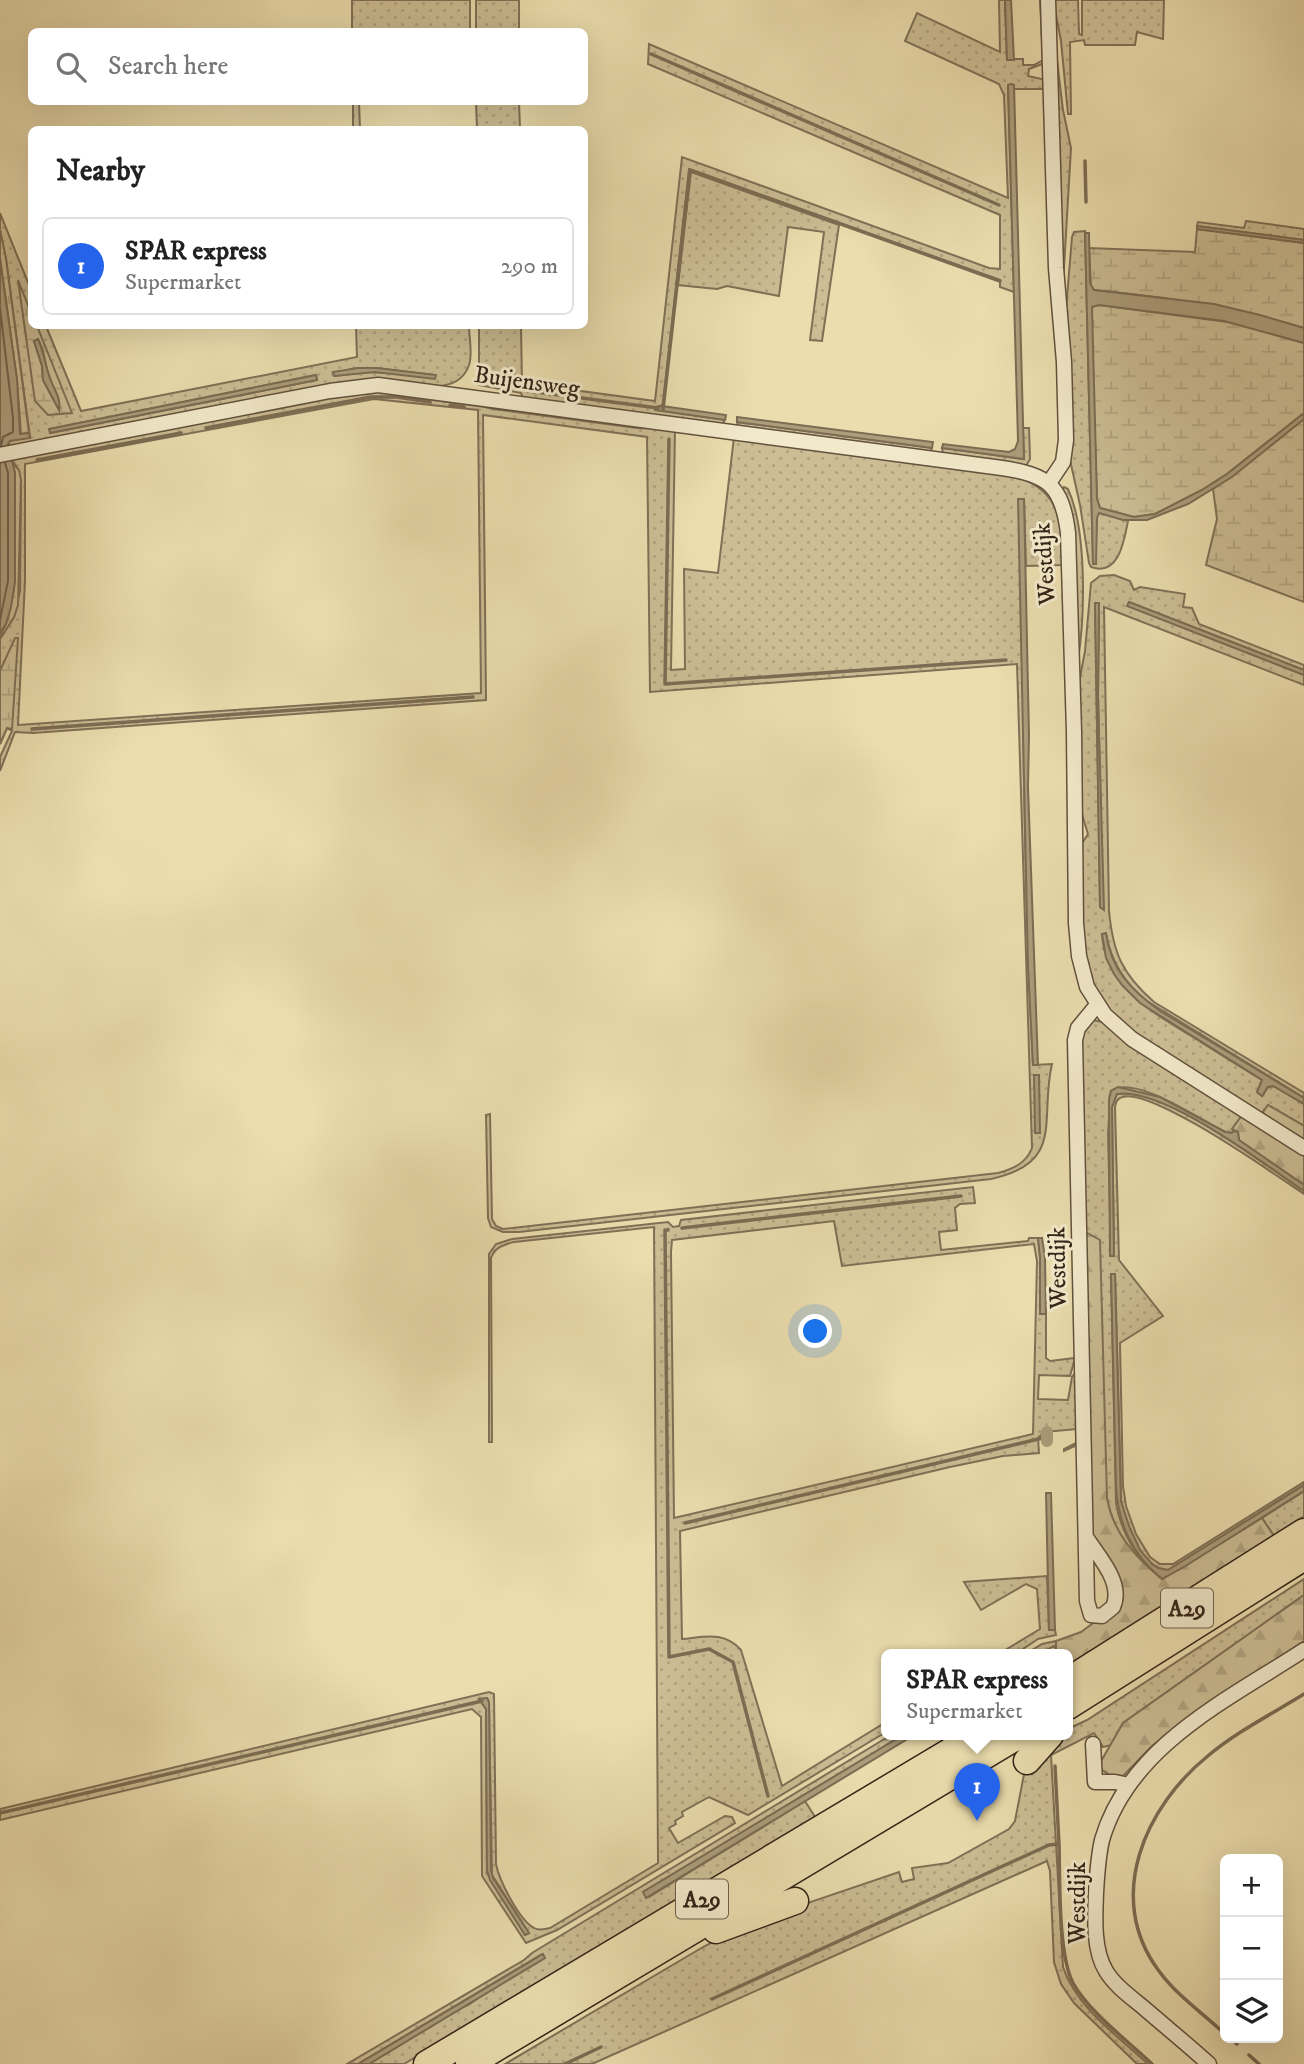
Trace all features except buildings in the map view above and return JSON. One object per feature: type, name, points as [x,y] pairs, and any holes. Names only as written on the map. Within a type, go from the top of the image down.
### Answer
[{"type":"highway","name":"A29","points":[[1073,1678],[1304,1532]]},
{"type":"highway","name":"A29","points":[[1073,1703],[1304,1557]]},
{"type":"highway","name":"A29","points":[[1073,1712],[1094,1690]]},
{"type":"highway","name":"A29","points":[[427,2064],[970,1740]]},
{"type":"highway","name":"A29","points":[[470,2064],[1011,1740]]},
{"type":"highway","points":[[1027,1760],[1045,1740]]},
{"type":"highway","name":"A29","points":[[658,1951],[794,1901]]},
{"type":"street","points":[[1048,0],[1056,268],[1066,427],[1064,458],[1049,482]]},
{"type":"street","name":"Buijensweg","points":[[5,454],[330,391],[378,385],[1002,468],[1038,475],[1049,482]]},
{"type":"street","name":"Westdijk","points":[[1049,482],[1062,505],[1068,533],[1077,944],[1084,981],[1097,1005],[1113,1024],[1132,1039],[1304,1147]]},
{"type":"street","name":"Westdijk","points":[[1086,1537],[1107,1570],[1116,1592],[1113,1607],[1101,1616],[1091,1615],[1088,1608],[1086,1537],[1075,1040],[1078,1028],[1097,1005]]},
{"type":"street","name":"Westdijk","points":[[1209,2064],[1118,1986],[1108,1975],[1100,1959],[1096,1908],[1099,1858],[1105,1831],[1129,1785],[1153,1756],[1178,1734],[1304,1650]]},
{"type":"street","points":[[1093,1744],[1095,1782],[1129,1785]]},
{"type":"green space","points":[[352,0],[470,0],[470,28],[352,28]]},
{"type":"green space","points":[[476,0],[519,0],[519,28],[476,28]]},
{"type":"green space","points":[[999,0],[1005,0],[1007,59],[1023,59],[1023,65],[1034,65],[1043,60],[1040,0],[1043,0],[1045,63],[1029,69],[1028,76],[1046,80],[1046,89],[1014,89],[1014,85],[1008,85],[1014,292],[1000,287],[1000,280],[689,169],[663,403],[655,407],[655,410],[725,420],[721,426],[523,399],[521,393],[479,385],[479,329],[521,329],[522,383],[655,401],[682,157],[989,268],[1000,269],[1000,215],[648,64],[649,44],[1008,198],[1004,95],[999,84],[905,41],[917,13],[1000,52]]},
{"type":"green space","points":[[1053,0],[1078,0],[1079,34],[1082,35],[1082,0],[1164,0],[1163,39],[1137,32],[1135,45],[1085,45],[1084,40],[1070,42],[1071,114],[1068,114],[1061,41]]},
{"type":"green space","points":[[1053,27],[1063,110],[1071,148],[1063,285]]},
{"type":"green space","points":[[353,105],[359,105],[360,126],[353,126]]},
{"type":"green space","points":[[476,105],[519,105],[520,126],[477,126]]},
{"type":"green space","points":[[691,172],[839,225],[822,341],[810,340],[824,232],[788,227],[779,296],[727,286],[717,289],[678,285]]},
{"type":"green space","points":[[0,213],[28,283],[28,329],[47,329],[81,411],[357,357],[356,329],[469,329],[470,361],[464,375],[446,385],[425,386],[393,381],[8,449],[9,441],[30,437],[0,230]],"holes":[[[376,368],[435,375],[368,372],[335,376],[333,373]],[[316,375],[317,380],[50,433],[50,429]]]},
{"type":"green space","points":[[1246,221],[1304,229],[1304,240],[1197,226],[1198,222],[1244,228]]},
{"type":"green space","points":[[1197,229],[1304,243],[1304,328],[1230,309],[1094,290],[1091,287],[1089,248],[1195,252]]},
{"type":"green space","points":[[0,230],[29,433],[21,434],[17,380],[0,259]]},
{"type":"green space","points":[[1085,231],[1093,564],[1097,514],[1102,512],[1128,521],[1119,555],[1108,567],[1100,569],[1091,567],[1089,563],[1070,460],[1066,310],[1072,237],[1074,232]]},
{"type":"green space","points":[[18,280],[28,305],[28,329],[38,329],[72,413],[48,415],[35,401]],"holes":[[[38,339],[49,378],[58,397],[59,410],[43,380],[42,366],[34,341]]]},
{"type":"green space","points":[[1099,305],[1235,323],[1304,343],[1304,413],[1227,474],[1155,514],[1134,517],[1100,508],[1097,499],[1091,319],[1092,307]]},
{"type":"green space","points":[[375,391],[485,403],[485,407],[493,409],[637,428],[675,429],[671,670],[685,669],[684,569],[718,573],[734,437],[1018,477],[1044,492],[1060,523],[1062,565],[1026,566],[1024,499],[1024,782],[1033,1065],[1052,1064],[1045,1136],[1040,1150],[1030,1162],[1015,1172],[991,1179],[519,1232],[503,1232],[491,1227],[488,1218],[486,1115],[490,1114],[492,1219],[496,1226],[503,1229],[998,1173],[1022,1162],[1032,1148],[1017,664],[650,692],[647,437],[483,415],[486,700],[33,733],[15,732],[0,771],[0,757],[12,731],[7,728],[0,744],[0,639],[14,617],[20,591],[21,488],[16,466],[11,458],[325,397]],"holes":[[[374,399],[478,410],[481,693],[18,725],[25,581],[25,464]]]},
{"type":"green space","points":[[1304,419],[1304,602],[1206,565],[1217,519],[1213,489]]},
{"type":"green space","points":[[737,422],[932,448],[930,453],[738,426]]},
{"type":"green space","points":[[1023,428],[1029,428],[1030,459],[1026,466],[943,454],[942,448],[1024,459]]},
{"type":"green space","points":[[11,462],[19,470],[21,480],[18,605],[0,639],[9,615],[14,589],[15,473]]},
{"type":"green space","points":[[1064,487],[1068,489],[1079,527],[1083,573],[1078,660],[1062,491]]},
{"type":"green space","points":[[1114,575],[1130,581],[1134,590],[1140,587],[1185,594],[1183,607],[1192,608],[1199,624],[1304,665],[1304,670],[1129,602],[1128,606],[1304,675],[1304,685],[1104,607],[1109,911],[1113,939],[1121,962],[1134,982],[1154,1002],[1304,1093],[1304,1098],[1147,1001],[1120,971],[1111,954],[1106,934],[1102,934],[1105,953],[1121,983],[1133,996],[1162,1018],[1262,1080],[1257,1092],[1262,1096],[1268,1087],[1275,1086],[1304,1104],[1304,1126],[1268,1105],[1261,1115],[1168,1058],[1122,1023],[1104,1004],[1092,985],[1082,936],[1081,845],[1088,834],[1081,811],[1078,688],[1085,651],[1091,583],[1100,576]],"holes":[[[1095,603],[1099,603],[1098,696],[1103,909],[1100,907]]]},
{"type":"green space","points":[[15,638],[18,638],[12,729],[7,728],[0,744],[0,671]]},
{"type":"green space","points":[[1092,1020],[1103,1022],[1243,1114],[1232,1129],[1235,1131],[1228,1133],[1152,1094],[1122,1087],[1111,1091],[1108,1133],[1111,1256],[1114,1256],[1112,1107],[1117,1094],[1137,1095],[1161,1102],[1186,1114],[1304,1191],[1304,1194],[1212,1134],[1156,1104],[1134,1097],[1120,1098],[1116,1102],[1119,1260],[1163,1316],[1120,1343],[1123,1486],[1126,1506],[1136,1534],[1150,1557],[1160,1564],[1173,1564],[1304,1482],[1304,1485],[1168,1570],[1149,1562],[1142,1554],[1131,1533],[1121,1501],[1115,1274],[1111,1274],[1116,1503],[1127,1537],[1147,1567],[1121,1536],[1107,1498],[1082,1230],[1079,1034]]},
{"type":"green space","points":[[1268,1105],[1304,1126],[1304,1142],[1261,1115]]},
{"type":"green space","points":[[1243,1114],[1304,1153],[1304,1185],[1239,1140],[1238,1132],[1232,1129]]},
{"type":"green space","points":[[973,1187],[975,1203],[960,1204],[955,1208],[957,1230],[939,1232],[941,1250],[1038,1238],[1040,1313],[1046,1314],[1046,1358],[1050,1361],[1075,1358],[1070,1376],[1039,1375],[1038,1399],[1068,1400],[1072,1377],[1077,1371],[1080,1372],[1081,1434],[1077,1445],[1064,1451],[1076,1443],[1077,1429],[1044,1432],[1038,1438],[1039,1453],[1003,1456],[950,1467],[680,1531],[682,1639],[721,1638],[741,1650],[782,1786],[881,1725],[881,1735],[748,1815],[709,1797],[682,1812],[683,1816],[669,1828],[678,1843],[725,1816],[732,1817],[735,1823],[557,1930],[526,1943],[482,1876],[481,1717],[472,1709],[0,1820],[0,1809],[489,1692],[494,1694],[496,1864],[511,1899],[528,1924],[542,1930],[550,1928],[658,1863],[654,1227],[514,1242],[495,1251],[491,1258],[492,1442],[489,1442],[489,1254],[496,1244],[512,1239],[668,1222],[673,1227],[679,1226],[681,1220]],"holes":[[[834,1221],[842,1266],[1034,1244],[1037,1261],[1033,1434],[674,1518],[672,1240]],[[487,1698],[492,1875],[529,1933],[525,1935],[487,1873],[486,1709],[479,1699]]]},
{"type":"green space","points":[[1082,1230],[1100,1240],[1107,1498],[1120,1533],[1134,1553],[1162,1579],[1262,1518],[1274,1536],[1073,1662],[1073,1649],[1056,1649],[1056,1641],[1081,1632],[1116,1606],[1092,1536]]},
{"type":"green space","points":[[1304,1491],[1304,1516],[1274,1536],[1262,1518]]},
{"type":"green space","points":[[1047,1576],[1049,1630],[1055,1630],[1056,1635],[1038,1639],[1023,1649],[1007,1649],[1040,1629],[1037,1589],[1026,1584],[981,1610],[964,1582]]},
{"type":"green space","points":[[1304,1579],[1304,1595],[1123,1723],[1111,1745],[1103,1747],[1094,1733],[1051,1755],[1063,1967],[1069,1982],[1088,2008],[1148,2064],[1137,2064],[1074,2003],[1061,1984],[1054,1962],[1050,1871],[1047,1861],[592,2064],[505,2064],[746,1924],[899,1872],[902,1882],[914,1879],[912,1868],[948,1863],[1009,1829],[1015,1821],[1025,1769],[1052,1740],[1073,1740],[1073,1727]]},
{"type":"green space","points":[[1304,1595],[1304,1641],[1152,1746],[1123,1776],[1110,1775],[1102,1770],[1100,1763],[1123,1723]]},
{"type":"green space","points":[[1056,1641],[1056,1649],[1054,1646],[1048,1649],[1034,1649]]},
{"type":"green space","points":[[883,1740],[895,1740],[644,1892],[649,1897],[805,1801],[815,1817],[404,2064],[369,2064],[453,2011],[468,2005],[542,1954],[358,2064],[347,2064]]},
{"type":"water","points":[[1005,0],[1011,0],[1014,60],[1007,60]]},
{"type":"water","points":[[1008,85],[1014,85],[1024,459],[942,448],[943,444],[1009,452],[1015,449],[1018,441]]},
{"type":"water","points":[[1197,226],[1304,240],[1304,243],[1197,229]]},
{"type":"water","points":[[1085,233],[1089,233],[1090,283],[1094,290],[1214,304],[1304,328],[1304,343],[1224,321],[1099,305],[1092,307],[1097,499],[1100,508],[1134,517],[1155,514],[1227,474],[1304,413],[1304,419],[1232,477],[1188,504],[1147,520],[1123,520],[1099,513],[1096,564],[1093,564]]},
{"type":"water","points":[[0,259],[17,379],[20,434],[29,433],[30,438],[10,441],[8,444],[15,473],[15,582],[6,624],[0,633]]},
{"type":"water","points":[[38,339],[58,397],[59,410],[43,380],[42,366],[34,341]]},
{"type":"water","points":[[358,368],[436,375],[435,379],[375,372],[334,376],[333,372]]},
{"type":"water","points":[[316,375],[317,380],[50,433],[49,429]]},
{"type":"water","points":[[655,407],[726,415],[725,420],[655,410]]},
{"type":"water","points":[[737,417],[933,442],[932,448],[737,422]]},
{"type":"water","points":[[1018,499],[1024,499],[1028,787],[1038,1065],[1033,1065],[1028,967]]},
{"type":"water","points":[[1129,602],[1304,670],[1304,675],[1127,606]]},
{"type":"water","points":[[1095,603],[1099,603],[1098,696],[1104,910],[1100,907]]},
{"type":"water","points":[[1106,933],[1112,958],[1124,978],[1140,995],[1160,1011],[1304,1098],[1304,1104],[1273,1086],[1268,1087],[1262,1096],[1257,1092],[1262,1080],[1140,1003],[1122,985],[1106,958],[1102,934]]},
{"type":"water","points":[[1034,1075],[1039,1075],[1040,1133],[1035,1133]]},
{"type":"water","points":[[1118,1087],[1160,1097],[1225,1132],[1238,1132],[1239,1140],[1304,1185],[1304,1191],[1186,1114],[1137,1095],[1117,1094],[1112,1107],[1114,1256],[1110,1256],[1109,1099],[1111,1091]]},
{"type":"water","points":[[1038,1238],[1042,1238],[1045,1258],[1046,1314],[1040,1314]]},
{"type":"water","points":[[1111,1274],[1115,1274],[1121,1501],[1140,1550],[1152,1564],[1168,1570],[1304,1485],[1304,1491],[1162,1579],[1142,1559],[1128,1537],[1117,1500]]},
{"type":"water","points":[[1046,1493],[1051,1493],[1055,1630],[1049,1630]]},
{"type":"water","points":[[487,1698],[491,1870],[493,1878],[529,1933],[525,1935],[490,1880],[487,1870],[486,1709],[479,1699]]},
{"type":"water","points":[[895,1740],[906,1740],[646,1898],[643,1892]]},
{"type":"water","points":[[543,1954],[545,1958],[369,2064],[358,2064]]},
{"type":"waterway","points":[[651,54],[999,205]]},
{"type":"waterway","points":[[1085,161],[1086,202]]},
{"type":"waterway","points":[[663,409],[690,170],[1000,281]]},
{"type":"waterway","points":[[528,391],[658,408]]},
{"type":"waterway","points":[[206,428],[371,397],[397,397],[430,402]]},
{"type":"waterway","points":[[450,405],[464,407]]},
{"type":"waterway","points":[[37,460],[181,433]]},
{"type":"waterway","points":[[669,439],[665,684],[1006,660]]},
{"type":"waterway","points":[[32,729],[473,697]]},
{"type":"waterway","points":[[682,1228],[961,1196]]},
{"type":"waterway","points":[[668,1230],[665,1230],[669,1657],[709,1649],[733,1662],[768,1796]]},
{"type":"waterway","points":[[1047,1432],[1047,1441]]},
{"type":"waterway","points":[[685,1523],[1047,1437]]},
{"type":"waterway","points":[[1220,2030],[1166,1980],[1143,1943],[1135,1914],[1134,1884],[1139,1855],[1166,1800],[1186,1776],[1232,1738],[1304,1694]]},
{"type":"waterway","points":[[0,1813],[482,1701]]},
{"type":"waterway","points":[[1055,1766],[1059,1844]]},
{"type":"waterway","points":[[712,1999],[1049,1845],[1059,1844],[1062,1936],[1073,1983],[1099,2015],[1152,2064]]},
{"type":"waterway","points":[[565,2064],[601,2047]]},
{"type":"waterway","points":[[1249,2055],[1259,2064]]},
{"type":"place","name":"SPAR express","points":[[977,1821]]}]
